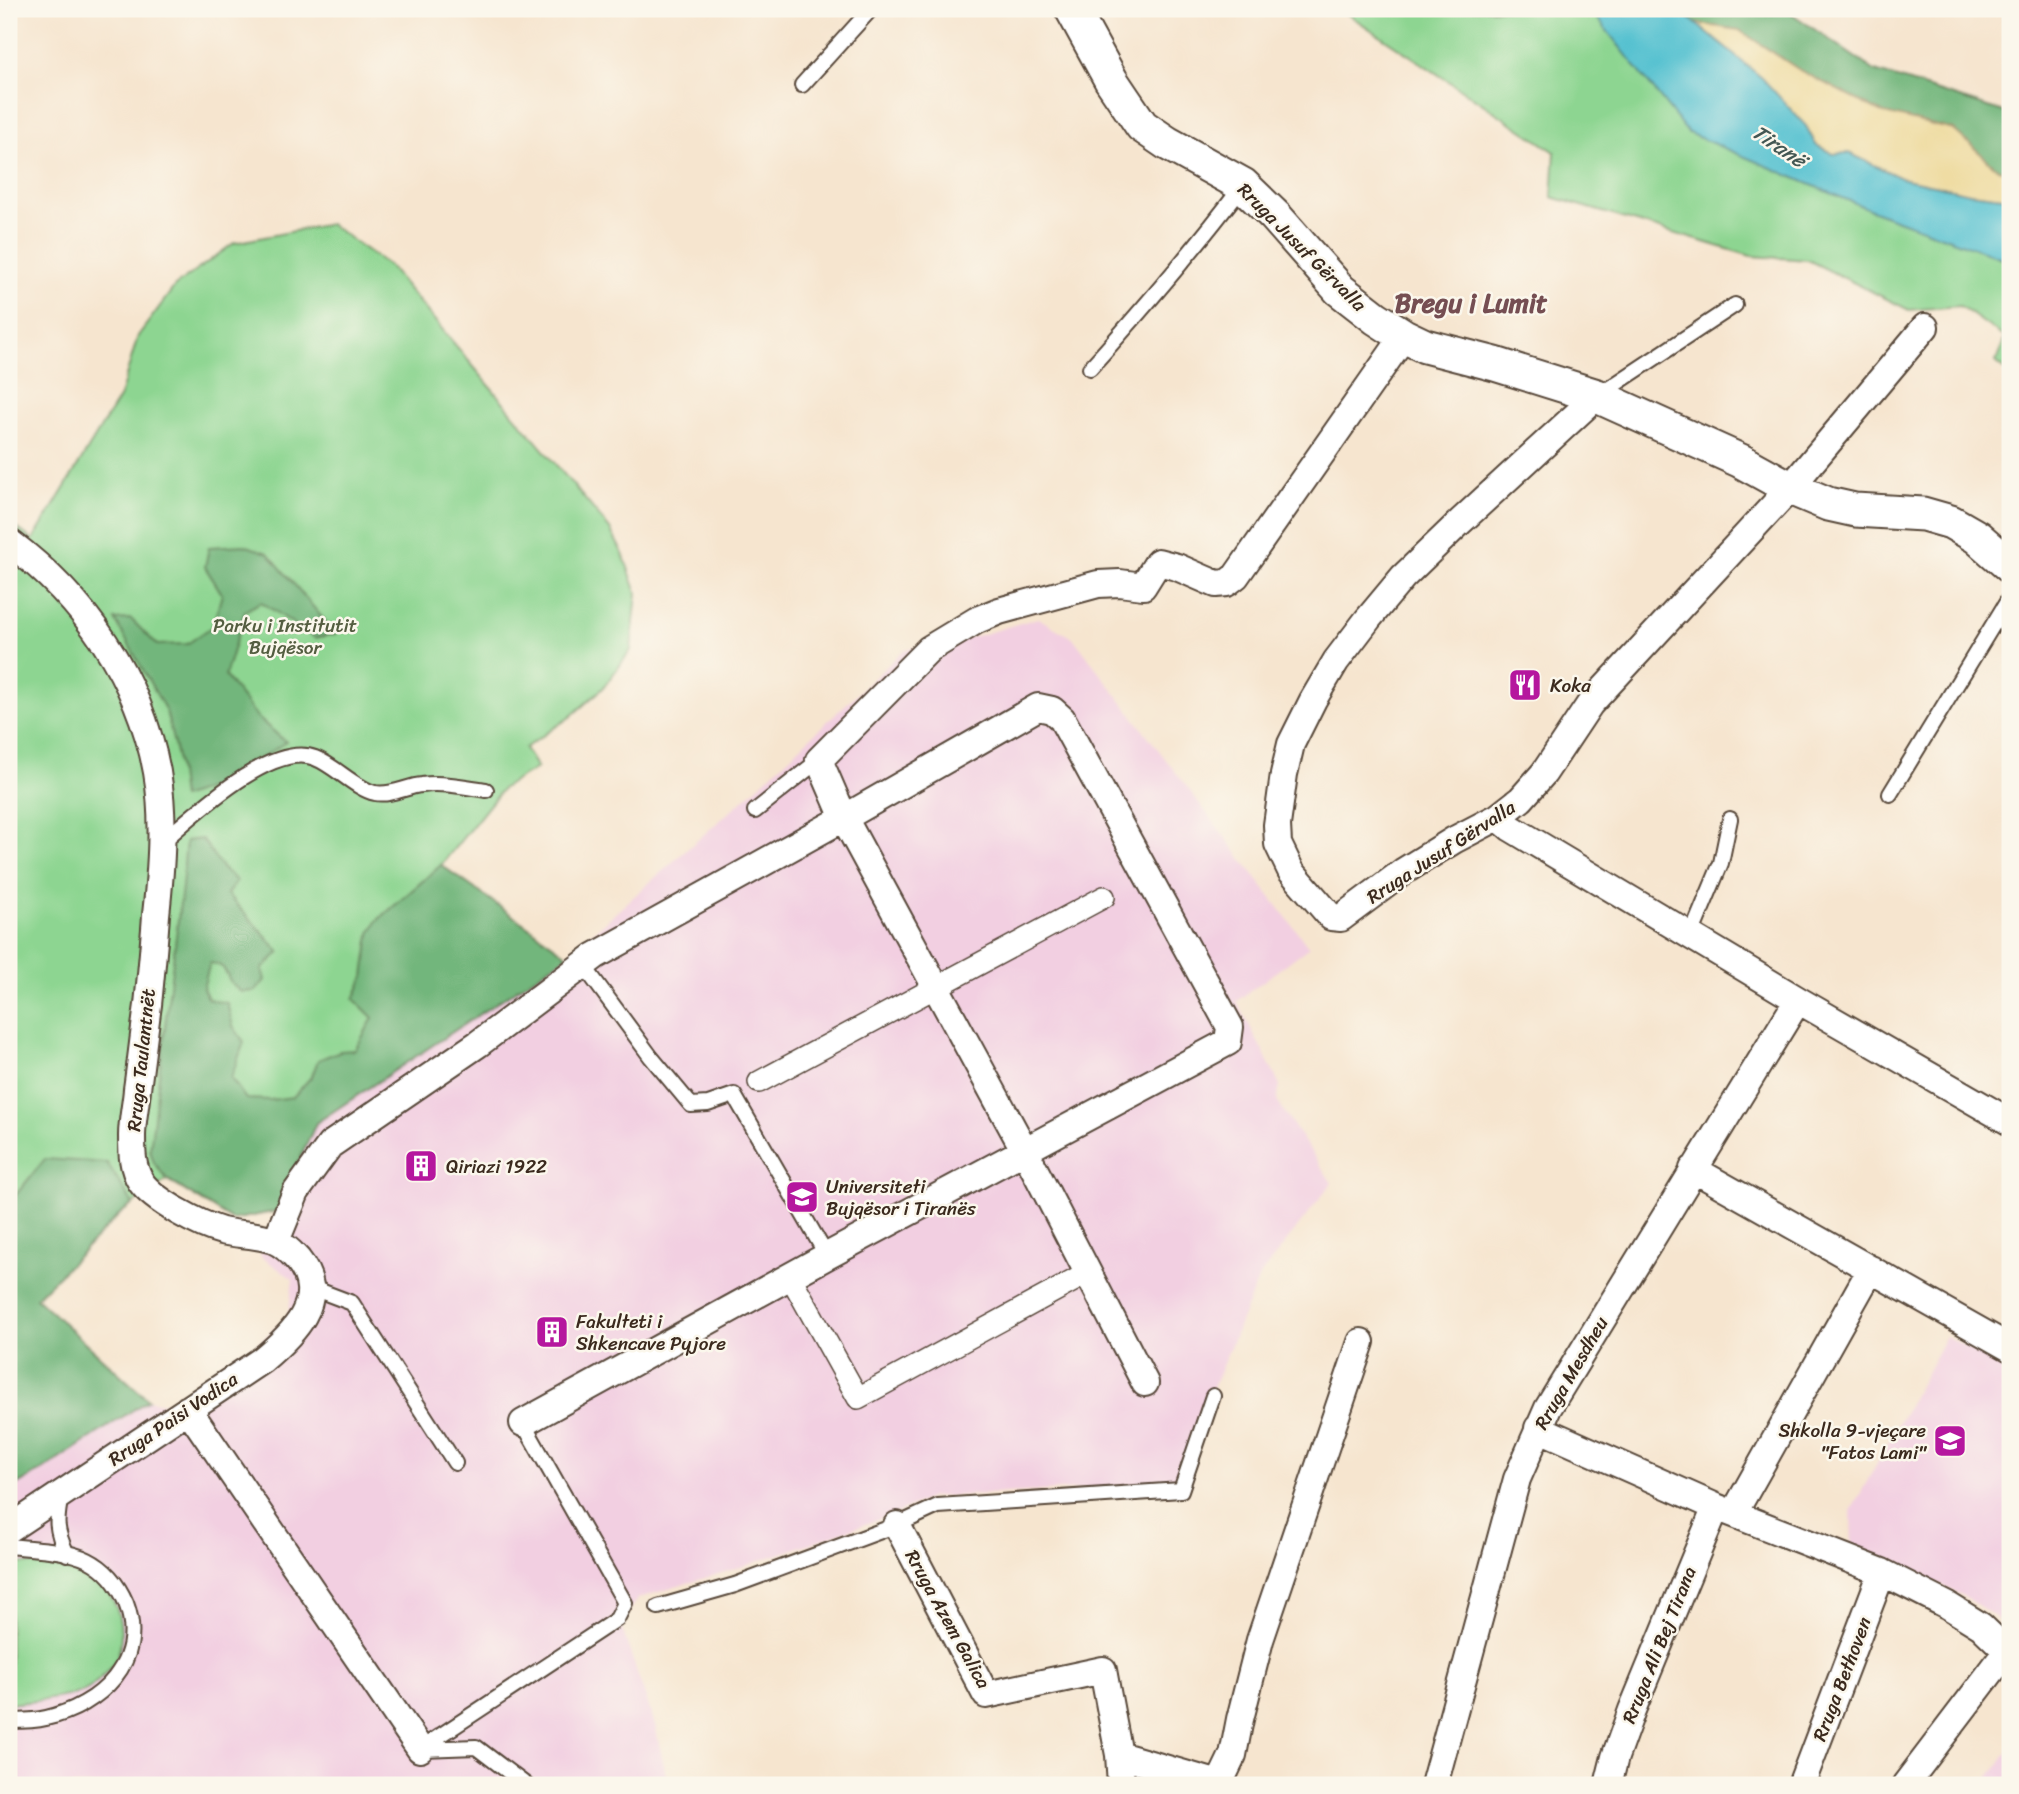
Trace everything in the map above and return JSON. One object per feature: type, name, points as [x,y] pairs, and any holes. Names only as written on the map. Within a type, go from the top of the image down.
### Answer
[{"type":"street","name":"Rruga Jusuf Gërvalla","points":[[1072,9],[1111,80],[1142,127],[1167,144],[1243,185],[1275,216],[1340,290],[1404,337],[1425,346],[1597,396],[1828,504],[1855,510],[1923,514],[1951,522],[1977,537],[2010,566]]},
{"type":"street","name":"Rruga Jusuf Gërvalla","points":[[1597,396],[1403,577],[1336,661],[1312,700],[1291,744],[1286,764],[1277,825],[1278,844],[1292,871],[1331,917],[1341,918],[1414,865],[1498,817],[1521,799],[1544,773],[1590,704],[1790,488],[1925,327]]},
{"type":"street","points":[[1145,1382],[1025,1151],[844,818],[819,760],[929,649],[988,615],[1098,584],[1143,586],[1158,562],[1216,584],[1227,583],[1236,576],[1404,337]]},
{"type":"street","name":"Rruga Taulantnët","points":[[9,542],[37,563],[75,601],[110,648],[129,686],[146,730],[157,774],[161,843],[159,884],[132,1132],[132,1160],[141,1182],[158,1199],[188,1216],[218,1230],[276,1241]]},
{"type":"street","points":[[310,1287],[304,1267],[276,1241],[296,1192],[330,1144],[478,1044],[596,956],[1038,707],[1052,710],[1062,719],[1230,1027],[1228,1042],[827,1255],[523,1423]]},
{"type":"street","points":[[1498,817],[1511,828],[1798,1000],[2010,1122]]},
{"type":"street","points":[[759,1082],[1104,897]]},
{"type":"street","name":"Rruga Mesdheu","points":[[1434,1785],[1517,1479],[1538,1428],[1798,1000]]},
{"type":"street","points":[[1693,1169],[2010,1348]]},
{"type":"street","name":"Rruga Ali Bej Tirana","points":[[1608,1785],[1632,1710],[1725,1510],[1871,1269]]},
{"type":"street","points":[[790,1276],[858,1398],[1088,1273]]},
{"type":"street","name":"Rruga Paisi Vodica","points":[[9,1530],[262,1360],[283,1343],[298,1325],[308,1307],[310,1287]]},
{"type":"street","points":[[1119,1755],[1219,1784],[1233,1755],[1264,1628],[1361,1342]]},
{"type":"street","points":[[188,1409],[420,1749]]},
{"type":"street","points":[[1538,1428],[1725,1510],[1882,1572],[1981,1626],[2009,1653],[1905,1785]]},
{"type":"street","name":"Rruga Azem Galica","points":[[897,1525],[986,1695],[1103,1670],[1119,1755],[1121,1785]]},
{"type":"street","name":"Rruga Bethoven","points":[[1801,1785],[1882,1572]]},
{"type":"lane","points":[[802,85],[871,9]]},
{"type":"lane","points":[[1090,369],[1186,258],[1243,185]]},
{"type":"lane","points":[[1597,396],[1735,304]]},
{"type":"lane","points":[[1890,794],[2010,597]]},
{"type":"lane","points":[[161,843],[207,804],[251,772],[273,761],[294,756],[314,757],[374,793],[391,793],[421,785],[486,790]]},
{"type":"lane","points":[[755,811],[819,760]]},
{"type":"lane","points":[[1691,935],[1721,863],[1730,819]]},
{"type":"lane","points":[[584,966],[651,1057],[691,1105],[708,1104],[734,1095],[827,1255]]},
{"type":"lane","points":[[310,1287],[352,1303],[455,1463]]},
{"type":"lane","points":[[658,1606],[735,1585],[897,1525],[938,1506],[1181,1490],[1213,1396]]},
{"type":"lane","points":[[420,1749],[617,1619],[625,1603],[523,1423]]},
{"type":"lane","points":[[61,1495],[57,1518],[59,1536],[67,1554]]},
{"type":"lane","points":[[9,1546],[67,1554],[86,1559],[98,1566],[122,1592],[132,1629],[125,1663],[96,1697],[71,1710],[45,1718],[9,1721]]},
{"type":"lane","points":[[420,1749],[475,1747],[526,1785]]},
{"type":"shaded area","name":"Universiteti Bujqësor i Tiranës","points":[[1038,618],[1074,639],[1309,947],[1237,1001],[1280,1085],[1277,1101],[1332,1183],[1259,1277],[1173,1484],[932,1497],[897,1513],[748,1565],[639,1598],[620,1623],[655,1725],[668,1785],[9,1785],[9,1490],[148,1400],[188,1408],[288,1316],[293,1279],[260,1256],[316,1123],[568,955],[754,790],[904,650],[977,636]]},
{"type":"shaded area","name":"Shkolla 9-vjeçare \"Fatos Lami\"","points":[[1946,1336],[2010,1371],[2010,1633],[1994,1616],[1964,1596],[1852,1548],[1851,1511]]},
{"type":"shaded area","points":[[2010,1750],[2010,1785],[1984,1785]]},
{"type":"green space","points":[[1340,9],[1590,9],[1603,23],[1979,249],[2010,261],[2010,374],[1996,362],[2005,338],[1960,306],[1909,310],[1808,260],[1751,256],[1552,197],[1555,152]]},
{"type":"green space","points":[[1678,9],[1785,9],[1875,71],[2010,114],[2010,172],[1998,169],[1953,130],[1880,112],[1801,71],[1739,30],[1693,23]]},
{"type":"green space","name":"Parku i Institutit Bujqësor","points":[[330,224],[389,266],[610,529],[623,554],[637,593],[631,650],[603,688],[570,717],[525,748],[537,768],[503,788],[441,865],[568,955],[316,1123],[277,1211],[232,1220],[167,1180],[121,1213],[36,1298],[148,1400],[9,1490],[9,522],[33,540],[120,396],[138,336],[175,286],[234,243]]},
{"type":"green space","points":[[244,545],[268,553],[336,634],[315,638],[261,602],[245,611],[225,676],[258,718],[286,742],[221,784],[182,798],[177,757],[166,711],[115,620],[131,619],[157,645],[187,644],[213,626],[222,594],[205,567],[209,547]]},
{"type":"green space","points":[[202,839],[223,869],[237,881],[227,894],[280,952],[262,969],[265,980],[256,991],[242,992],[232,984],[223,968],[210,963],[203,988],[208,999],[227,1003],[233,1026],[244,1042],[231,1078],[246,1099],[293,1097],[312,1076],[318,1060],[340,1051],[355,1050],[373,1018],[354,999],[364,977],[370,933],[378,920],[441,865],[568,955],[316,1123],[277,1211],[232,1220],[167,1179],[154,1163],[150,1150],[186,841]]},
{"type":"green space","points":[[45,1159],[107,1163],[133,1204],[36,1298],[148,1400],[9,1490],[9,1203]]},
{"type":"green space","points":[[9,1562],[69,1569],[88,1575],[107,1591],[114,1602],[121,1627],[119,1652],[110,1669],[88,1689],[62,1697],[10,1704]]},
{"type":"sand","points":[[1693,23],[1739,30],[1801,71],[1880,112],[1954,130],[1998,169],[2010,172],[2010,198],[1970,193],[1901,178],[1849,153],[1833,154],[1816,145],[1806,126]]},
{"type":"water","name":"Tiranë","points":[[1590,9],[1678,9],[1762,78],[1806,126],[1816,145],[1833,154],[1849,153],[1901,178],[1970,193],[2010,198],[2010,261],[1876,212],[1688,133]]},
{"type":"place","name":"Koka","points":[[1525,685]]},
{"type":"place","name":"Qiriazi 1922","points":[[421,1166]]},
{"type":"place","name":"Universiteti Bujqësor i Tiranës","points":[[802,1197]]},
{"type":"place","name":"Fakulteti i Shkencave Pyjore","points":[[552,1332]]},
{"type":"place","name":"Shkolla 9-vjeçare \"Fatos Lami\"","points":[[1950,1441]]},
{"type":"district","name":"Bregu i Lumit","points":[[1471,303]]}]
